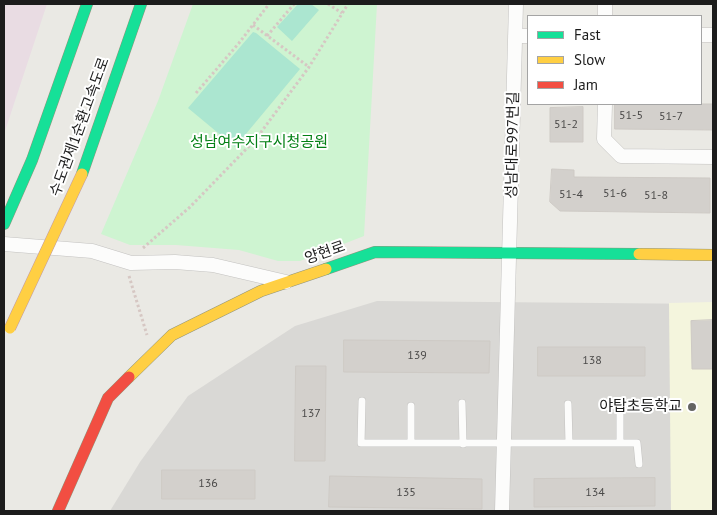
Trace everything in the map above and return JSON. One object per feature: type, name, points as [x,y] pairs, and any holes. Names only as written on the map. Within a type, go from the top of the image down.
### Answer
[{"type":"main road","points":[[4,224],[32,160],[87,4]]},
{"type":"main road","name":"수도권제1순환고속도로","points":[[4,340],[82,174],[141,4]]},
{"type":"main road","name":"양현로","points":[[58,511],[108,398],[172,335],[261,291],[375,252],[713,255]]},
{"type":"street","name":"성남대로997번길","points":[[502,511],[510,254],[522,36],[516,4]]},
{"type":"street","points":[[605,105],[604,139],[621,156],[713,157]]},
{"type":"street","points":[[4,244],[92,251],[131,263],[174,262],[213,265],[286,282]]},
{"type":"lane","points":[[362,401],[361,443],[637,443],[639,464]]},
{"type":"lane","points":[[462,403],[463,444]]},
{"type":"lane","points":[[568,404],[569,443]]},
{"type":"lane","points":[[411,406],[411,443]]},
{"type":"lane","points":[[620,406],[620,443]]},
{"type":"path","points":[[196,92],[269,4]]},
{"type":"path","points":[[267,36],[294,4]]},
{"type":"path","points":[[328,4],[342,13]]},
{"type":"path","points":[[148,338],[124,261],[153,240],[190,207],[256,139],[309,67],[348,4]]},
{"type":"path","points":[[253,24],[309,67]]},
{"type":"shaded area","points":[[4,4],[47,4],[4,134]]},
{"type":"shaded area","points":[[377,301],[713,304],[713,511],[110,511],[140,462],[188,396],[295,326]]},
{"type":"shaded area","name":"야탑초등학교","points":[[713,302],[713,511],[671,511],[669,303]]},
{"type":"green space","name":"성남여수지구시청공원","points":[[193,4],[377,4],[364,236],[300,261],[278,261],[239,250],[176,245],[130,245],[101,234],[158,101]]},
{"type":"green space","points":[[298,4],[311,4],[319,10],[292,41],[277,27]]},
{"type":"green space","points":[[253,32],[300,69],[235,147],[188,108]]},
{"type":"building","points":[[713,104],[713,130],[615,129],[615,105]]},
{"type":"building","points":[[583,107],[583,142],[550,142],[550,108]]},
{"type":"building","points":[[552,169],[574,170],[574,177],[710,178],[710,213],[560,211],[550,202]]},
{"type":"building","points":[[713,320],[713,369],[692,369],[691,321]]},
{"type":"building","points":[[344,340],[490,341],[489,373],[344,372]]},
{"type":"building","points":[[538,347],[645,347],[645,376],[538,376]]},
{"type":"building","points":[[296,366],[326,366],[325,461],[295,461]]},
{"type":"building","points":[[162,470],[255,470],[255,499],[162,499]]},
{"type":"building","points":[[330,476],[482,479],[482,509],[329,507]]},
{"type":"building","points":[[655,478],[655,506],[534,507],[534,479]]},
{"type":"traffic: fast","points":[[4,224],[32,160],[87,4]]},
{"type":"traffic: fast","points":[[82,174],[141,4]]},
{"type":"traffic: fast","points":[[326,269],[375,252],[639,254]]},
{"type":"traffic: slow","points":[[10,328],[82,174]]},
{"type":"traffic: slow","points":[[639,254],[713,255]]},
{"type":"traffic: slow","points":[[129,377],[172,335],[261,291],[326,269]]},
{"type":"traffic: jam","points":[[58,511],[108,398],[129,377]]},
{"type":"place","name":"야탑초등학교","points":[[692,407]]}]
